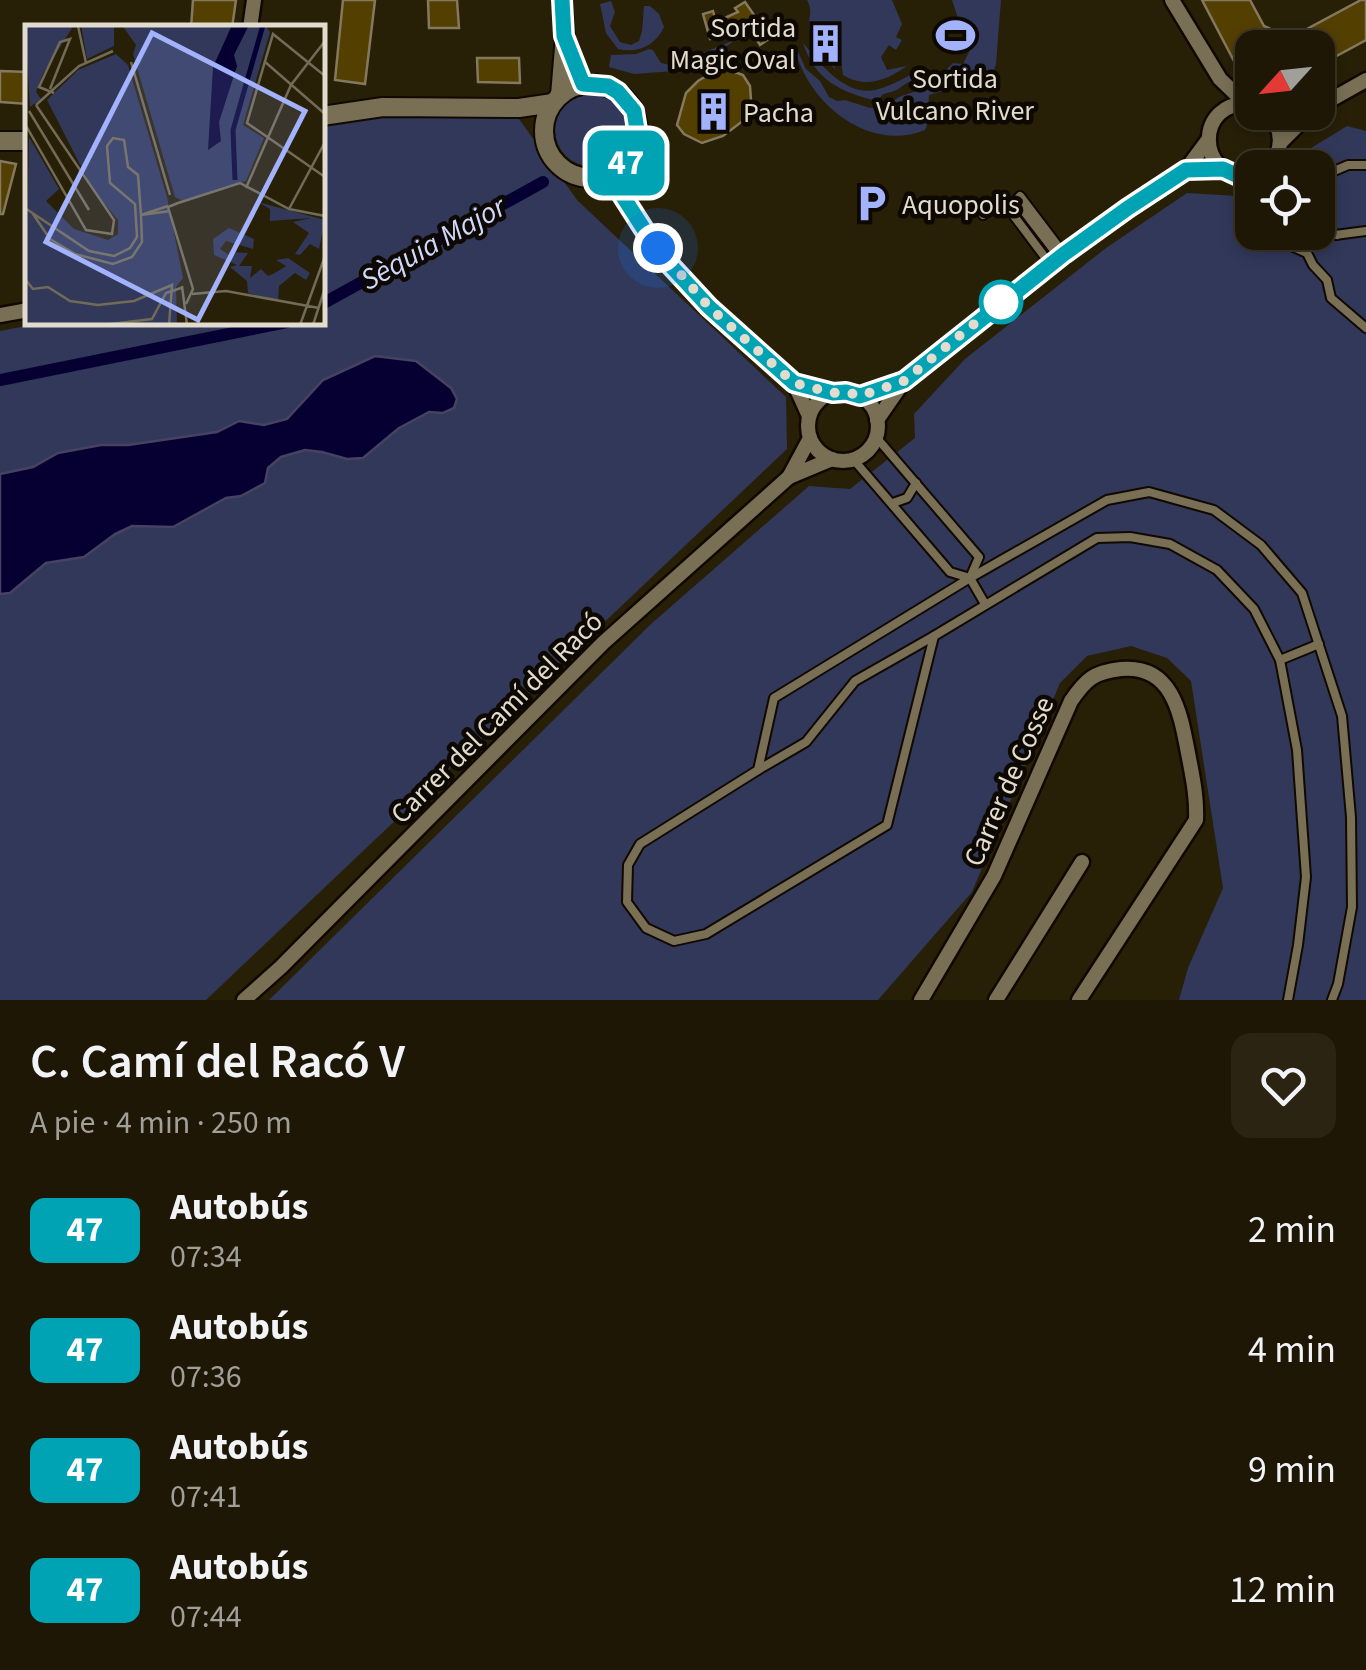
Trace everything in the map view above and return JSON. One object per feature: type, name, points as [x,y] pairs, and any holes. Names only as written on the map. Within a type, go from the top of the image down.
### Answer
[{"type":"street","points":[[250,25],[254,0]]},
{"type":"street","points":[[325,116],[383,107],[519,108],[556,99],[583,84],[608,86],[634,111],[638,123],[636,148],[621,168],[598,178],[578,176],[559,166],[547,148],[544,127],[556,99],[564,36],[562,0]]},
{"type":"street","points":[[1172,0],[1220,79],[1235,92]]},
{"type":"street","points":[[564,36],[583,84]]},
{"type":"street","points":[[1220,79],[1222,112]]},
{"type":"street","points":[[1335,97],[1366,80]]},
{"type":"street","points":[[877,420],[904,381],[1058,258],[1186,170],[1222,112],[1235,106]]},
{"type":"street","points":[[519,108],[544,127]]},
{"type":"street","points":[[1279,130],[1281,142]]},
{"type":"street","points":[[1278,150],[1293,130]]},
{"type":"street","points":[[1208,140],[1215,161],[1235,175]]},
{"type":"street","points":[[621,168],[622,195]]},
{"type":"street","points":[[1186,170],[1223,169]]},
{"type":"street","points":[[598,178],[622,195],[696,294],[794,383],[810,416],[810,438],[818,451],[832,459],[853,459],[865,453],[876,437],[877,420],[871,406],[860,396],[794,383]]},
{"type":"street","points":[[0,316],[25,311]]},
{"type":"street","points":[[860,396],[904,381]]},
{"type":"street","points":[[810,416],[818,402],[833,393]]},
{"type":"street","name":"Carrer del Camí del Racó","points":[[790,477],[810,438]]},
{"type":"street","name":"Carrer del Camí del Racó","points":[[244,1000],[603,643],[790,477],[832,459]]},
{"type":"street","name":"Carrer de Cosse","points":[[921,1000],[994,876],[1071,700],[1085,680],[1106,671],[1132,668],[1165,685],[1179,707],[1197,800],[1196,820],[1080,1000]]},
{"type":"street","points":[[996,1000],[1082,862]]},
{"type":"lane","points":[[1335,171],[1348,165],[1366,166]]},
{"type":"lane","points":[[1020,196],[1058,258],[1016,201],[1020,196]]},
{"type":"lane","points":[[983,215],[1002,200],[1058,258]]},
{"type":"lane","points":[[1337,235],[1366,231]]},
{"type":"lane","points":[[1300,250],[1307,253],[1327,280],[1331,298],[1366,328]]},
{"type":"lane","points":[[876,437],[979,558],[970,578]]},
{"type":"lane","points":[[853,459],[950,572],[970,578],[986,604]]},
{"type":"lane","points":[[893,503],[908,498],[916,483]]},
{"type":"lane","points":[[758,770],[774,698],[970,578],[1107,500],[1149,492],[1214,510],[1261,545],[1302,593],[1342,716],[1352,818],[1352,907],[1332,1000]]},
{"type":"lane","points":[[934,636],[886,826],[706,934],[674,942],[646,928],[627,902],[628,865],[640,844],[806,742],[855,681],[1097,538],[1130,537],[1170,544],[1217,570],[1254,609],[1280,660],[1297,750],[1306,876],[1288,1000]]},
{"type":"lane","points":[[1280,660],[1319,644]]},
{"type":"shaded area","points":[[807,0],[892,0],[902,24],[896,37],[902,40],[896,50],[889,45],[881,57],[887,70],[907,66],[876,81],[843,75],[841,62],[827,40],[823,43],[836,70],[812,38]]},
{"type":"shaded area","points":[[952,0],[1001,0],[996,64],[987,91],[957,87],[929,95],[925,130],[903,135],[860,128],[841,116],[810,84],[794,43],[806,69],[820,81],[829,97],[870,108],[883,107],[917,91],[953,63],[963,64],[969,52]]},
{"type":"shaded area","points":[[611,1],[615,12],[610,26],[620,42],[631,45],[639,41],[644,6],[659,14],[664,27],[661,33],[639,49],[618,49],[606,33],[600,4]]},
{"type":"shaded area","points":[[735,40],[719,52],[715,68],[634,74],[609,67],[611,55],[649,49],[661,63],[671,65]]},
{"type":"shaded area","points":[[803,43],[834,76],[864,91],[882,88],[929,67],[921,76],[883,94],[877,101],[852,93],[822,75]]},
{"type":"shaded area","points":[[591,94],[605,96],[617,104],[625,116],[625,144],[617,156],[605,164],[591,166],[577,164],[565,156],[557,144],[555,130],[557,116],[565,104],[577,96]]},
{"type":"shaded area","points":[[382,114],[519,119],[577,200],[786,397],[787,449],[206,1000],[0,1000],[0,331],[31,325],[325,325],[325,125]]},
{"type":"shaded area","points":[[1347,126],[1366,131],[1366,1000],[1179,1000],[1188,968],[1223,888],[1191,681],[1167,658],[1131,646],[1087,656],[1060,683],[972,892],[878,1000],[269,1000],[651,624],[809,486],[850,489],[915,438],[914,414],[965,359],[1106,248],[1187,193],[1235,196],[1235,250],[1335,250],[1335,150],[1308,150]]},
{"type":"shaded area","points":[[375,356],[416,361],[451,388],[457,399],[454,408],[443,413],[429,412],[399,428],[363,458],[347,459],[305,450],[281,457],[268,468],[265,483],[241,496],[226,498],[173,527],[132,526],[84,557],[46,563],[10,593],[0,594],[0,474],[33,467],[58,453],[217,432],[239,421],[264,425],[287,419],[323,380]]},
{"type":"building","points":[[193,0],[236,0],[232,25],[191,25]]},
{"type":"building","points":[[343,0],[375,0],[365,84],[335,80]]},
{"type":"building","points":[[428,0],[457,0],[459,28],[429,28]]},
{"type":"building","points":[[1202,0],[1250,0],[1264,26],[1273,30],[1235,30],[1235,63]]},
{"type":"building","points":[[1366,0],[1366,40],[1335,57],[1335,30],[1305,30]]},
{"type":"building","points":[[745,2],[770,38],[760,45],[751,31],[737,38],[729,34],[710,39],[703,14],[713,11],[716,22],[738,12],[735,8]]},
{"type":"building","points":[[477,58],[519,58],[520,83],[478,82]]},
{"type":"building","name":"Pacha","points":[[729,70],[743,75],[750,86],[751,100],[744,120],[723,136],[702,143],[684,134],[677,125],[686,93],[713,72]]},
{"type":"building","points":[[0,71],[25,72],[25,104],[0,102]]},
{"type":"building","points":[[0,161],[16,164],[3,214],[0,214]]},
{"type":"waterway","name":"Sèquia Major","points":[[325,302],[543,182]]},
{"type":"waterway","name":"Sèquia Major","points":[[0,380],[272,325]]},
{"type":"bus line","name":"47","points":[[562,0],[564,36],[583,84],[608,86],[618,92],[628,100],[638,123],[636,148],[621,168],[622,195],[671,266],[709,307],[794,383],[860,396],[904,381],[1064,254],[1186,170],[1223,169],[1235,175]]},
{"type":"place","name":"Sortida Vulcano River","points":[[955,36]]},
{"type":"place","name":"Sortida Magic Oval","points":[[826,43]]},
{"type":"place","name":"Pacha","points":[[713,112]]},
{"type":"place","name":"Aquopolis","points":[[872,204]]},
{"type":"route","points":[[658,248],[709,307],[794,383],[833,393],[860,396],[904,381],[1001,302]]}]
